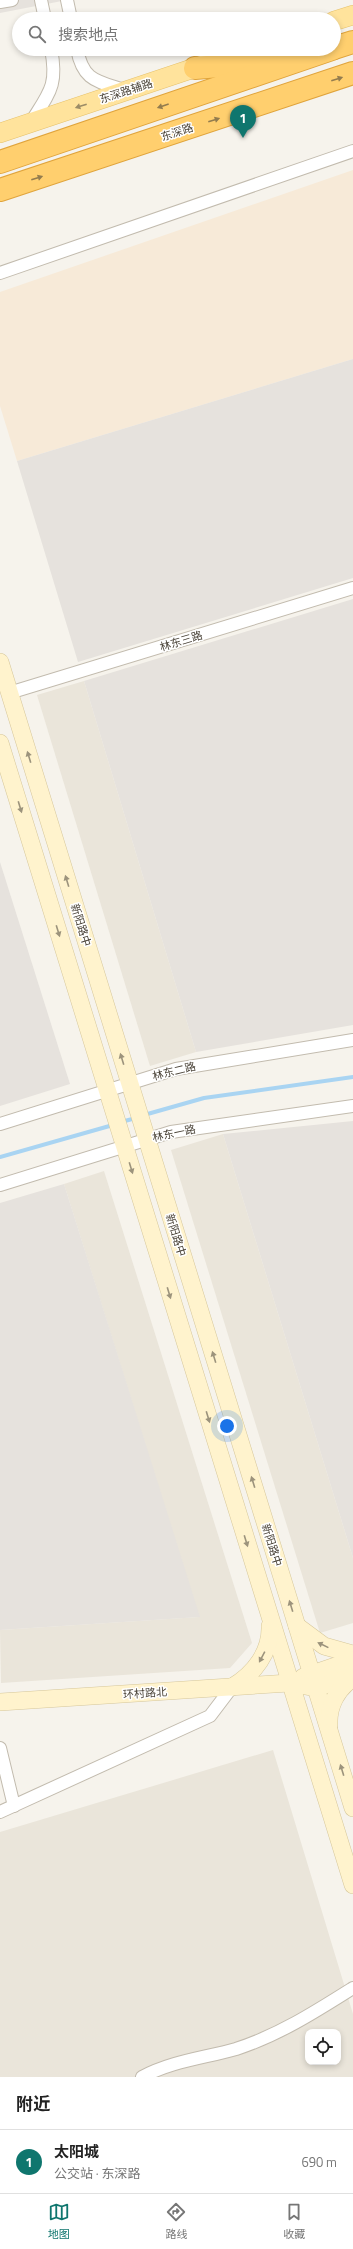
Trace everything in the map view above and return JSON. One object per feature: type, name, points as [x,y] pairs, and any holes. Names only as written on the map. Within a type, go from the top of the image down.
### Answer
[{"type":"highway","points":[[341,46],[353,42]]},
{"type":"highway","points":[[0,162],[311,56]]},
{"type":"highway","points":[[195,68],[299,60]]},
{"type":"highway","name":"东深路","points":[[0,190],[353,73]]},
{"type":"main road","points":[[341,19],[353,15]]},
{"type":"main road","name":"东深路辅路","points":[[0,133],[230,56]]},
{"type":"main road","name":"新阳路中","points":[[0,662],[353,1808]]},
{"type":"main road","points":[[0,743],[270,1620],[353,1884]]},
{"type":"main road","points":[[232,1687],[249,1675],[262,1658],[269,1639],[270,1620]]},
{"type":"main road","points":[[297,1626],[324,1646],[353,1654]]},
{"type":"main road","points":[[314,1680],[353,1660]]},
{"type":"main road","points":[[314,1680],[353,1677]]},
{"type":"main road","points":[[329,1729],[330,1713],[335,1697],[353,1677]]},
{"type":"main road","name":"环村路北","points":[[0,1702],[290,1683],[314,1680]]},
{"type":"street","points":[[0,2],[12,0]]},
{"type":"street","points":[[41,0],[44,12]]},
{"type":"street","points":[[67,0],[70,12]]},
{"type":"street","points":[[31,122],[54,82],[55,69],[52,56]]},
{"type":"street","points":[[78,56],[84,72],[95,80],[127,90]]},
{"type":"street","points":[[0,273],[353,151]]},
{"type":"street","name":"林东三路","points":[[9,693],[353,588]]},
{"type":"street","name":"林东二路","points":[[0,1124],[132,1090],[176,1069],[353,1040]]},
{"type":"street","name":"林东一路","points":[[0,1185],[122,1139],[145,1132],[171,1132],[353,1106]]},
{"type":"street","points":[[0,1812],[210,1716],[232,1687]]},
{"type":"street","points":[[0,1748],[14,1806]]},
{"type":"street","points":[[142,2077],[177,2062],[235,2049],[268,2037],[303,2020],[353,1988]]},
{"type":"shaded area","points":[[0,0],[67,0],[0,13]]},
{"type":"shaded area","points":[[353,170],[353,359],[17,461],[0,406],[0,292]]},
{"type":"shaded area","points":[[353,359],[353,578],[78,662],[17,461]]},
{"type":"shaded area","points":[[353,599],[353,1025],[196,1052],[84,681]]},
{"type":"shaded area","points":[[84,681],[196,1052],[150,1066],[37,695]]},
{"type":"shaded area","points":[[0,862],[70,1084],[0,1106]]},
{"type":"shaded area","points":[[353,1121],[353,1558],[223,1134]]},
{"type":"shaded area","points":[[223,1134],[353,1558],[353,1623],[320,1633],[171,1150]]},
{"type":"shaded area","points":[[104,1171],[252,1643],[230,1668],[1,1683],[0,1630],[199,1617],[64,1184]]},
{"type":"shaded area","points":[[64,1184],[200,1617],[0,1630],[0,1203]]},
{"type":"shaded area","points":[[273,1750],[353,2014],[353,2077],[0,2077],[0,1832]]},
{"type":"waterway","points":[[144,1115],[204,1098],[353,1077]]},
{"type":"waterway","points":[[121,1122],[136,1118]]},
{"type":"waterway","points":[[0,1157],[113,1125]]},
{"type":"place","name":"太阳城","points":[[243,138]]}]
